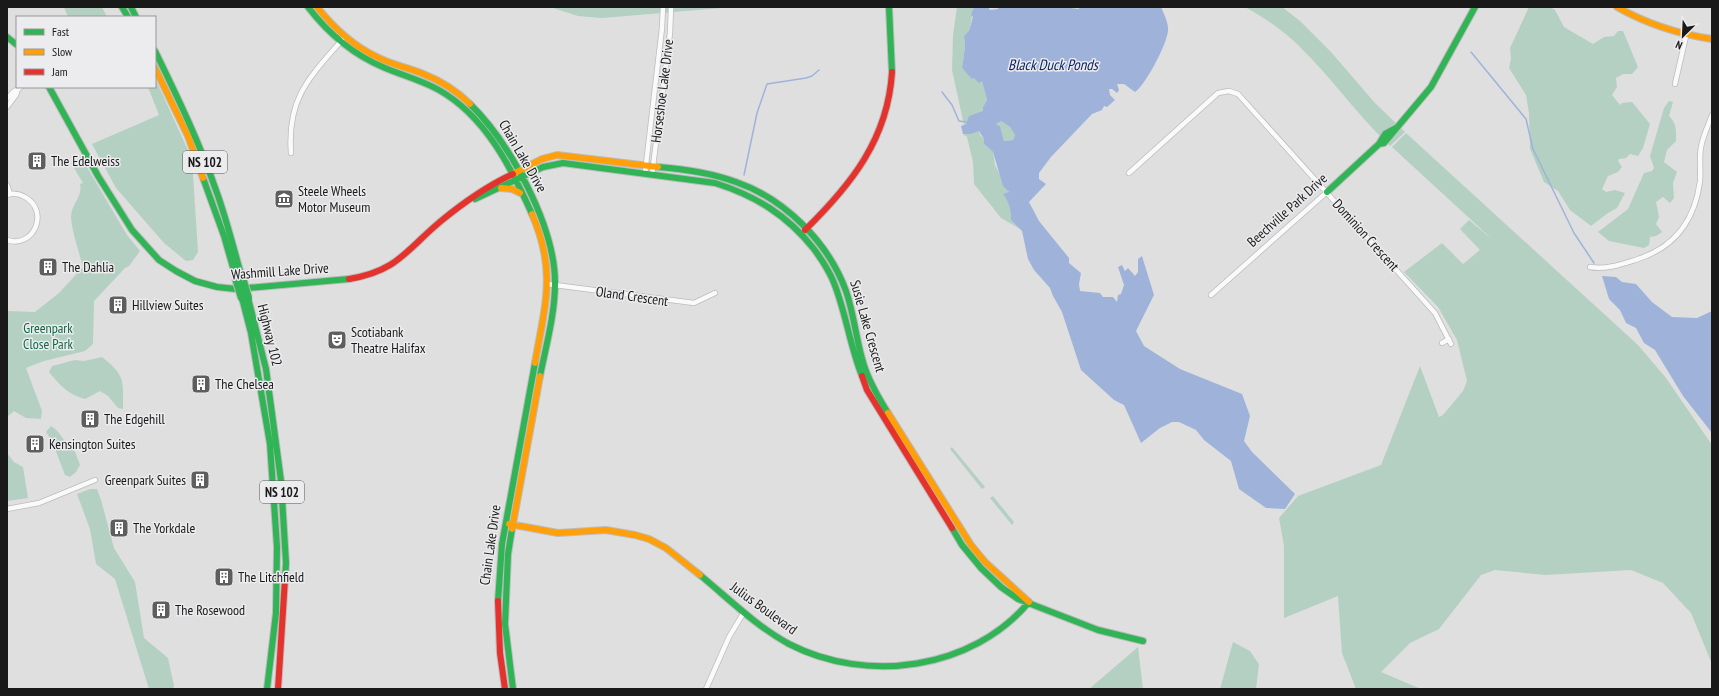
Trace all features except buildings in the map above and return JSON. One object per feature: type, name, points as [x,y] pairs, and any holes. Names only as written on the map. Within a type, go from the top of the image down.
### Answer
[{"type":"main road","points":[[122,7],[127,16]]},
{"type":"main road","points":[[130,7],[135,16]]},
{"type":"main road","name":"Chain Lake Drive","points":[[308,7],[330,34],[342,40],[374,64],[465,99],[486,118],[498,135],[517,176],[539,210],[548,234],[553,253],[551,285],[552,308],[530,407],[509,524],[499,564],[497,596],[498,635],[505,689]]},
{"type":"main road","name":"Chain Lake Drive","points":[[317,7],[342,40]]},
{"type":"main road","points":[[804,230],[850,181],[873,145],[882,123],[890,92],[892,69],[889,7]]},
{"type":"main road","name":"Beechville Park Drive","points":[[1327,192],[1379,144],[1384,143],[1420,103],[1431,87],[1474,7]]},
{"type":"main road","points":[[1617,7],[1643,21],[1686,36],[1712,39]]},
{"type":"main road","points":[[7,36],[16,44]]},
{"type":"main road","name":"Highway 102","points":[[156,53],[184,111],[213,182],[230,234],[239,278]]},
{"type":"main road","name":"Highway 102","points":[[156,70],[188,136],[239,278],[266,369],[277,440],[286,563],[278,689]]},
{"type":"main road","name":"Washmill Lake Drive","points":[[49,88],[67,124],[140,242],[167,266],[191,279],[210,285],[232,288],[263,287],[352,278],[380,271],[400,260],[439,222],[480,192],[517,176]]},
{"type":"main road","name":"Susie Lake Crescent","points":[[517,176],[542,159],[561,155],[649,170],[731,188],[767,206],[804,230],[832,260],[842,280],[851,305],[860,353],[873,387],[907,446],[968,540],[985,562],[1005,581],[1021,592],[1029,602],[1064,618],[1098,630],[1144,641]]},
{"type":"main road","name":"Chain Lake Drive","points":[[517,176],[522,194],[535,218],[541,235],[551,285]]},
{"type":"main road","name":"Washmill Lake Drive","points":[[470,200],[496,190],[517,176]]},
{"type":"main road","points":[[496,190],[512,189],[522,194]]},
{"type":"main road","name":"Highway 102","points":[[245,298],[270,444],[277,548],[276,613],[267,689]]},
{"type":"main road","name":"Chain Lake Drive","points":[[509,524],[504,596],[507,651],[513,689]]},
{"type":"main road","name":"Julius Boulevard","points":[[509,524],[563,534],[598,530],[617,531],[648,539],[676,555],[744,612],[777,637],[812,654],[848,664],[886,667],[924,662],[964,649],[1007,623],[1029,602]]},
{"type":"main road","points":[[283,689],[285,668],[286,563]]},
{"type":"street","name":"Horseshoe Lake Drive","points":[[649,170],[663,7]]},
{"type":"street","name":"Horseshoe Lake Drive","points":[[649,170],[670,28],[671,7]]},
{"type":"street","points":[[1675,84],[1686,36]]},
{"type":"street","points":[[291,153],[291,127],[298,97],[313,72],[342,40]]},
{"type":"street","points":[[7,99],[19,88]]},
{"type":"street","points":[[7,106],[19,88]]},
{"type":"street","name":"Dominion Crescent","points":[[1129,173],[1218,93],[1229,91],[1241,95],[1435,313],[1452,344]]},
{"type":"street","points":[[1590,267],[1602,268],[1648,256],[1667,245],[1679,233],[1689,217],[1697,197],[1700,175],[1701,148],[1712,115]]},
{"type":"street","points":[[7,185],[8,195],[23,196],[30,200],[38,213],[36,228],[31,234],[25,239],[18,241],[7,240]]},
{"type":"street","name":"Beechville Park Drive","points":[[1211,295],[1327,192]]},
{"type":"street","name":"Oland Crescent","points":[[551,285],[694,303],[715,293]]},
{"type":"street","points":[[1442,343],[1449,339]]},
{"type":"street","points":[[7,509],[39,503],[94,480]]},
{"type":"street","points":[[706,689],[729,637],[744,612]]},
{"type":"green space","points":[[64,7],[102,7],[106,16],[68,16]]},
{"type":"green space","points":[[550,7],[734,7],[602,18],[578,16]]},
{"type":"green space","points":[[957,7],[974,7],[969,32],[964,36],[965,47],[962,68],[974,78],[982,81],[987,100],[983,107],[983,111],[964,125],[952,70],[953,35]]},
{"type":"green space","points":[[1245,7],[1282,7],[1300,21],[1331,52],[1375,103],[1405,132],[1390,146],[1300,47],[1274,25]]},
{"type":"green space","points":[[1529,7],[1550,7],[1555,10],[1564,27],[1593,44],[1604,37],[1614,36],[1618,31],[1623,31],[1638,67],[1632,74],[1623,74],[1616,78],[1617,87],[1612,95],[1620,105],[1622,103],[1632,102],[1650,124],[1643,148],[1638,156],[1630,154],[1626,158],[1619,159],[1618,161],[1622,167],[1618,172],[1608,176],[1602,189],[1606,192],[1615,190],[1625,193],[1617,208],[1591,226],[1570,210],[1558,191],[1544,182],[1530,149],[1529,113],[1526,95],[1509,68],[1511,59],[1510,48]]},
{"type":"green space","points":[[156,80],[192,159],[198,252],[193,260],[186,261],[164,243],[116,188],[92,144],[159,115],[148,88],[156,88]]},
{"type":"green space","points":[[1669,101],[1673,102],[1669,116],[1675,125],[1676,141],[1667,150],[1664,162],[1677,172],[1673,183],[1674,198],[1670,203],[1663,197],[1656,202],[1659,217],[1656,224],[1662,232],[1656,236],[1650,237],[1649,245],[1644,248],[1609,241],[1598,232],[1628,209],[1644,173],[1652,171],[1654,168],[1650,156],[1664,108]]},
{"type":"green space","points":[[1001,121],[1010,127],[1015,135],[1013,140],[1004,141],[1000,126],[996,124]]},
{"type":"green space","points":[[979,131],[980,135],[984,139],[984,144],[993,152],[995,165],[1009,193],[1004,194],[1011,213],[1011,220],[1020,229],[1001,218],[974,184],[973,162],[967,137],[963,134],[971,134]]},
{"type":"green space","points":[[1406,133],[1638,345],[1666,378],[1712,445],[1712,664],[1691,613],[1663,583],[1631,570],[1545,575],[1495,570],[1481,575],[1439,629],[1410,643],[1381,672],[1421,689],[1356,689],[1342,653],[1338,596],[1284,618],[1284,546],[1279,518],[1298,496],[1381,465],[1420,366],[1439,417],[1443,415],[1463,391],[1467,381],[1457,340],[1438,307],[1404,272],[1442,243],[1463,264],[1480,250],[1460,229],[1469,220],[1493,240],[1392,147]]},
{"type":"green space","name":"Greenpark Close Park","points":[[81,157],[127,235],[140,251],[129,266],[125,268],[94,301],[93,344],[85,351],[44,361],[26,368],[42,411],[41,419],[26,418],[14,411],[7,417],[7,311],[35,312],[59,293],[83,267],[74,235],[71,217],[73,208],[80,193],[80,184],[83,183],[71,163]]},
{"type":"green space","points":[[102,357],[115,369],[122,380],[123,409],[118,408],[108,396],[100,391],[85,399],[69,392],[60,385],[49,372],[52,366],[75,360],[84,361]]},
{"type":"green space","points":[[51,426],[70,447],[74,449],[80,465],[76,472],[70,477],[65,475],[52,441],[46,432]]},
{"type":"green space","points":[[952,447],[985,487],[982,489],[950,449]]},
{"type":"green space","points":[[7,453],[14,462],[23,467],[28,498],[7,501]]},
{"type":"green space","points":[[90,489],[97,489],[114,548],[135,582],[144,638],[168,658],[174,686],[173,689],[149,689],[115,579],[96,564],[90,529],[77,494]]},
{"type":"green space","points":[[993,496],[1014,522],[1012,525],[990,498]]},
{"type":"green space","points":[[1233,642],[1250,651],[1259,664],[1256,689],[1220,689]]},
{"type":"green space","points":[[1138,647],[1143,689],[1089,689]]},
{"type":"water","name":"Black Duck Ponds","points":[[974,7],[988,7],[990,10],[998,9],[998,7],[1064,7],[1078,9],[1081,7],[1161,7],[1168,25],[1167,37],[1160,54],[1144,82],[1135,92],[1124,84],[1117,84],[1119,90],[1117,93],[1112,89],[1109,89],[1110,95],[1115,100],[1107,107],[1104,106],[1102,110],[1092,114],[1051,157],[1039,173],[1039,179],[1046,184],[1029,202],[1039,221],[1069,258],[1069,263],[1081,273],[1079,284],[1080,291],[1100,293],[1103,297],[1113,297],[1117,302],[1118,295],[1121,294],[1124,285],[1118,267],[1122,265],[1125,271],[1128,268],[1135,276],[1138,272],[1138,259],[1142,256],[1154,295],[1136,331],[1144,346],[1180,369],[1242,394],[1250,416],[1244,441],[1252,452],[1295,494],[1285,509],[1266,508],[1239,489],[1231,461],[1204,440],[1196,430],[1179,422],[1172,422],[1160,428],[1141,443],[1124,405],[1114,400],[1081,370],[1062,312],[1050,288],[1034,270],[1028,259],[1022,231],[1011,220],[1009,206],[1003,194],[1009,192],[1003,186],[993,152],[984,144],[984,139],[979,131],[971,134],[963,134],[961,126],[966,124],[969,116],[983,111],[983,107],[987,100],[982,81],[979,83],[974,78],[972,79],[962,68],[965,47],[964,36],[969,31],[973,17],[971,15]],"holes":[[[1001,121],[1010,127],[1015,135],[1013,140],[1004,141],[1000,126],[996,124]]]},
{"type":"water","points":[[1602,276],[1616,277],[1622,282],[1636,284],[1652,302],[1672,317],[1697,318],[1712,311],[1712,433],[1683,396],[1655,350],[1644,343],[1636,328],[1626,323],[1620,310],[1609,299]]},
{"type":"waterway","points":[[1471,52],[1526,119],[1533,149],[1574,233],[1594,263]]},
{"type":"waterway","points":[[744,175],[757,113],[767,84],[806,78],[812,76],[819,70]]},
{"type":"waterway","points":[[942,92],[952,105],[959,121],[966,122]]},
{"type":"traffic: fast","points":[[122,7],[127,16]]},
{"type":"traffic: fast","points":[[131,7],[136,16]]},
{"type":"traffic: fast","points":[[308,7],[332,34],[361,56],[383,67],[439,90],[470,114],[495,144],[515,178],[532,214]]},
{"type":"traffic: fast","points":[[889,7],[892,72]]},
{"type":"traffic: fast","points":[[1327,192],[1379,144],[1384,143],[1431,87],[1475,7]]},
{"type":"traffic: fast","points":[[7,37],[16,44]]},
{"type":"traffic: fast","points":[[156,53],[188,121],[210,175],[224,214],[242,278]]},
{"type":"traffic: fast","points":[[50,88],[98,176],[132,230],[159,260],[176,271],[195,281],[217,287],[236,289],[349,279]]},
{"type":"traffic: fast","points":[[470,104],[500,140],[514,163],[528,187],[539,212],[547,236],[553,261],[555,295],[550,330],[540,376]]},
{"type":"traffic: fast","points":[[1379,144],[1385,134],[1396,128]]},
{"type":"traffic: fast","points":[[475,199],[543,167],[563,163],[715,183],[744,194],[770,208],[793,226],[823,261],[828,269],[838,294],[854,353],[862,376]]},
{"type":"traffic: fast","points":[[658,167],[698,172],[736,182],[771,199],[803,224],[816,239],[838,273],[849,300],[865,369],[888,413]]},
{"type":"traffic: fast","points":[[203,178],[224,236],[236,278]]},
{"type":"traffic: fast","points":[[236,278],[242,298]]},
{"type":"traffic: fast","points":[[242,278],[248,298]]},
{"type":"traffic: fast","points":[[242,298],[251,333],[270,444],[277,547],[276,613],[267,689]]},
{"type":"traffic: fast","points":[[248,298],[266,369],[281,481],[286,563],[285,579]]},
{"type":"traffic: fast","points":[[498,601],[502,544],[535,363]]},
{"type":"traffic: fast","points":[[952,528],[962,545],[981,568],[1001,587],[1018,599],[1098,630],[1143,641]]},
{"type":"traffic: fast","points":[[512,529],[508,554],[505,624],[513,689]]},
{"type":"traffic: fast","points":[[700,575],[754,621],[777,637],[789,644],[819,656],[851,664],[884,666],[917,664],[949,656],[978,643],[1006,625],[1029,602]]},
{"type":"traffic: slow","points":[[317,7],[336,28],[358,47],[380,59],[434,79],[453,90],[470,104]]},
{"type":"traffic: slow","points":[[1617,7],[1663,28],[1712,39]]},
{"type":"traffic: slow","points":[[156,70],[188,136],[203,178]]},
{"type":"traffic: slow","points":[[513,174],[542,159],[557,155],[658,167]]},
{"type":"traffic: slow","points":[[501,188],[512,189],[520,193]]},
{"type":"traffic: slow","points":[[532,214],[540,234],[547,271],[545,305],[535,363]]},
{"type":"traffic: slow","points":[[512,529],[540,376]]},
{"type":"traffic: slow","points":[[888,413],[971,545],[985,562],[1029,602]]},
{"type":"traffic: slow","points":[[509,524],[558,533],[606,530],[635,535],[649,539],[666,548],[700,575]]},
{"type":"traffic: jam","points":[[805,230],[822,213],[852,178],[875,140],[883,119],[889,96],[892,72]]},
{"type":"traffic: jam","points":[[349,279],[379,271],[390,265],[458,208],[485,189],[513,174]]},
{"type":"traffic: jam","points":[[862,376],[867,390],[952,528]]},
{"type":"traffic: jam","points":[[278,689],[285,579]]},
{"type":"traffic: jam","points":[[498,601],[500,653],[505,689]]},
{"type":"place","name":"The Edelweiss","points":[[37,161]]},
{"type":"place","name":"Steele Wheels Motor Museum","points":[[284,199]]},
{"type":"place","name":"The Dahlia","points":[[48,267]]},
{"type":"place","name":"Hillview Suites","points":[[118,305]]},
{"type":"place","name":"Scotiabank Theatre Halifax","points":[[337,340]]},
{"type":"place","name":"The Chelsea","points":[[201,384]]},
{"type":"place","name":"The Edgehill","points":[[90,419]]},
{"type":"place","name":"Kensington Suites","points":[[35,444]]},
{"type":"place","name":"Greenpark Suites","points":[[200,480]]},
{"type":"place","name":"The Yorkdale","points":[[119,528]]},
{"type":"place","name":"The Litchfield","points":[[224,577]]},
{"type":"place","name":"The Rosewood","points":[[161,610]]}]
